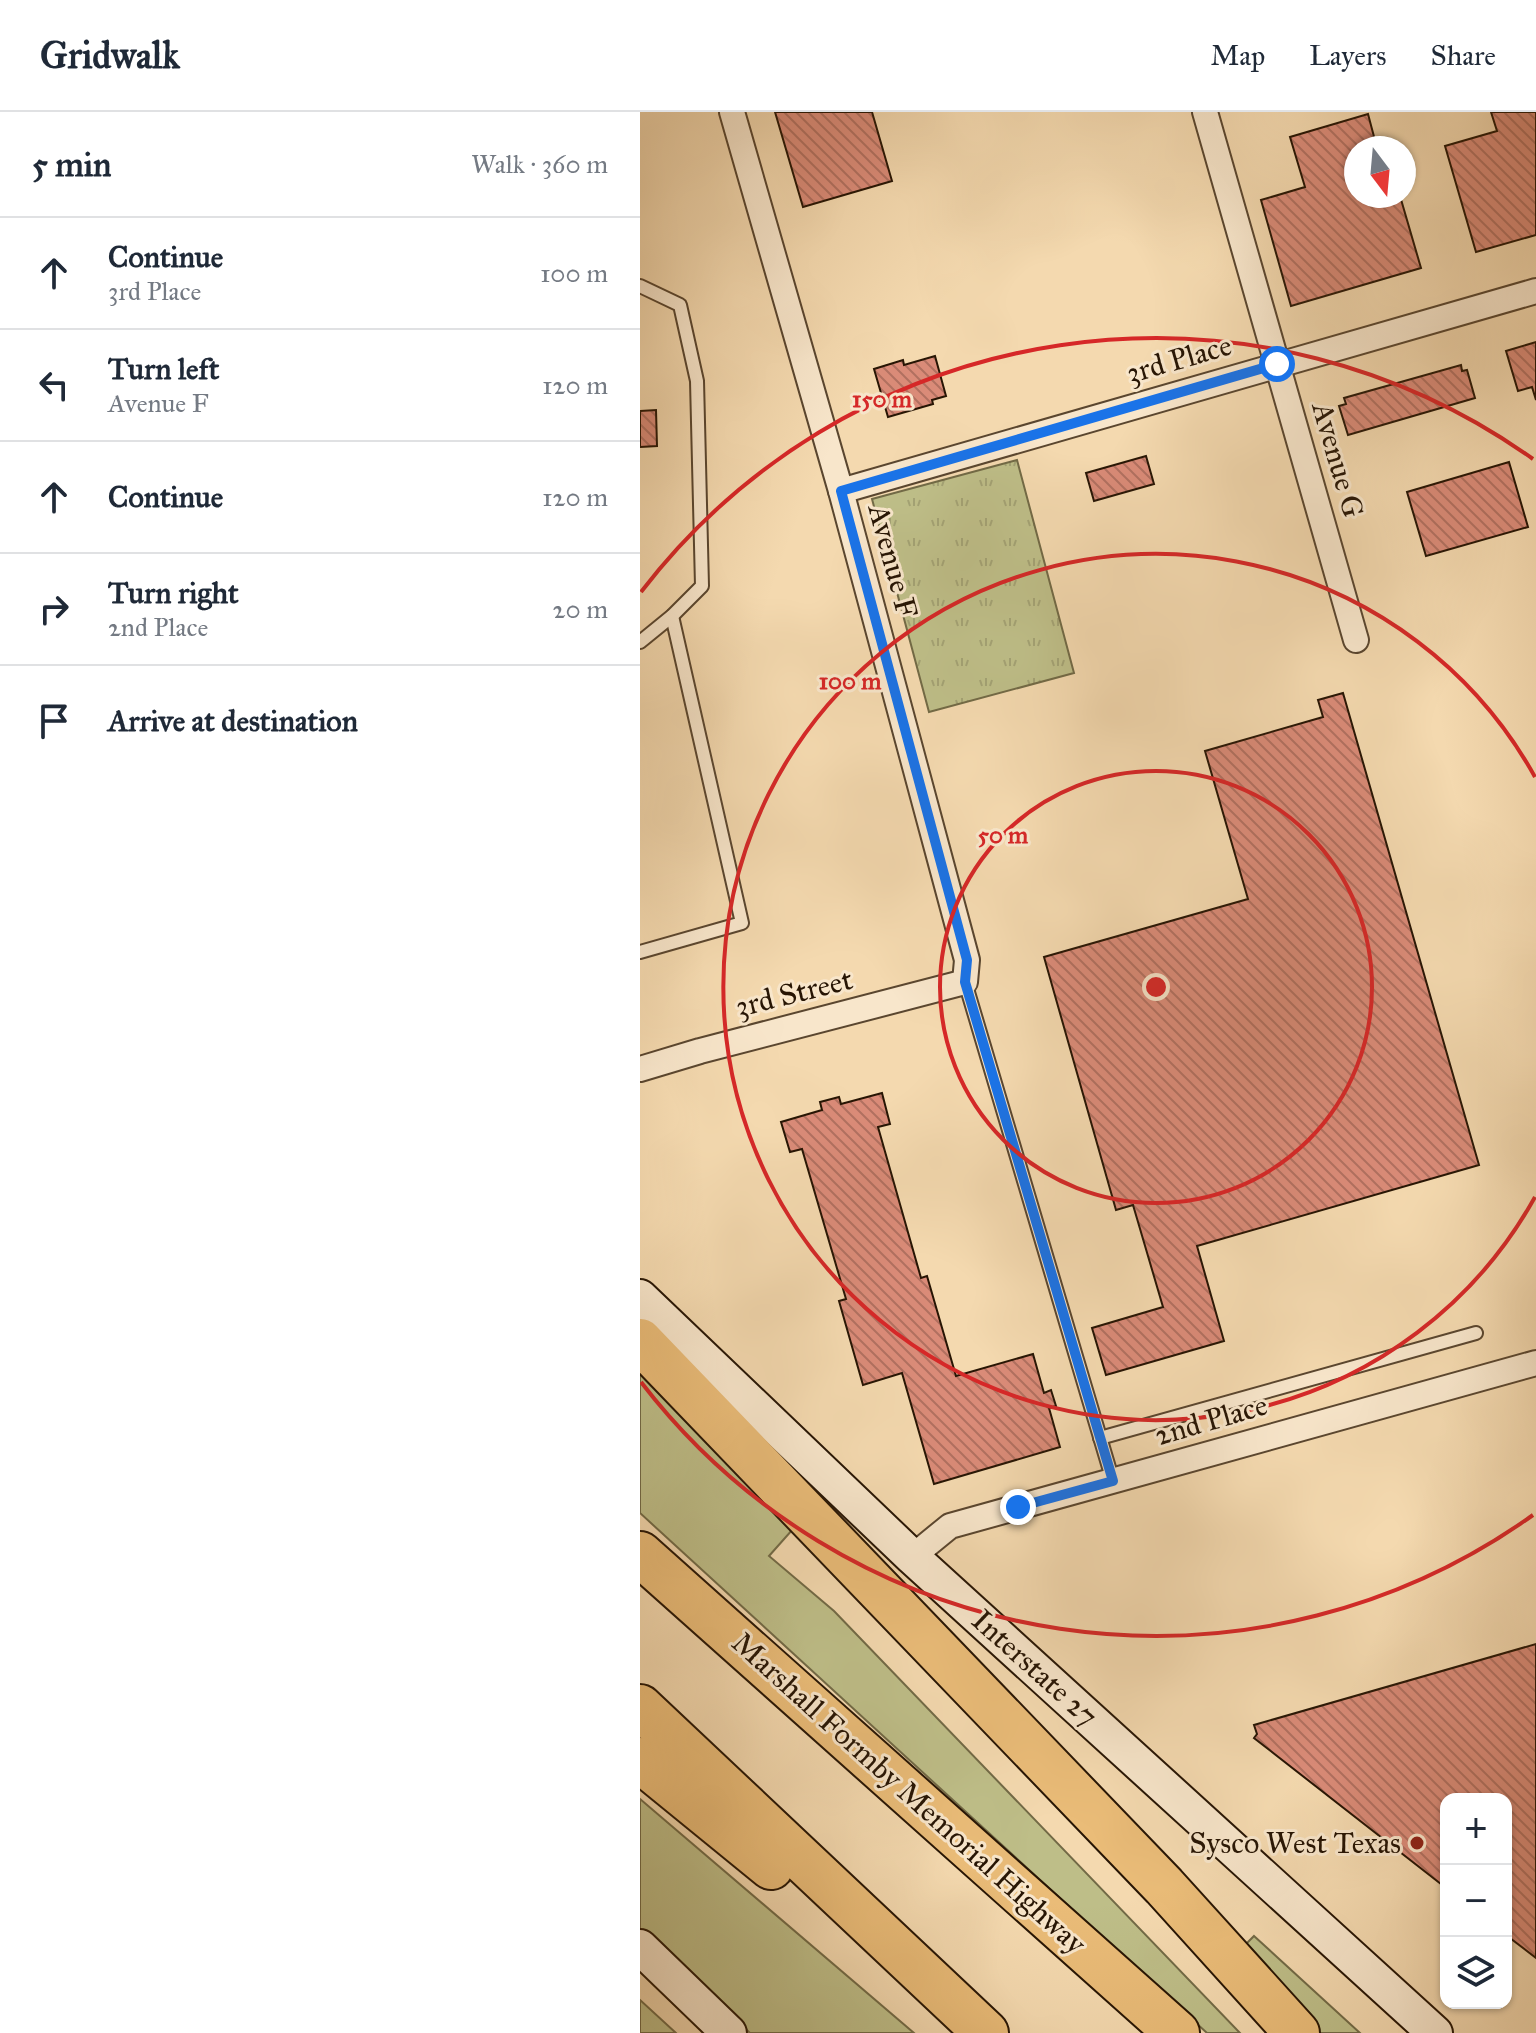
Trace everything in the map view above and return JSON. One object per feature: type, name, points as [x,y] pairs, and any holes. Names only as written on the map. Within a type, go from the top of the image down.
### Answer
[{"type":"highway","points":[[640,1341],[1164,1886],[1297,2033]]},
{"type":"highway","name":"Marshall Formby Memorial Highway","points":[[640,1554],[1177,2033]]},
{"type":"highway","points":[[640,1707],[986,2033]]},
{"type":"highway","points":[[640,1760],[972,2033]]},
{"type":"main road","name":"Interstate 27","points":[[640,1297],[912,1557],[1435,2033]]},
{"type":"main road","points":[[640,1947],[729,2033]]},
{"type":"street","name":"Avenue F","points":[[732,112],[841,491],[967,960],[965,982]]},
{"type":"street","name":"Avenue G","points":[[1205,112],[1356,640]]},
{"type":"street","name":"3rd Place","points":[[841,491],[1536,291]]},
{"type":"street","name":"3rd Street","points":[[640,1069],[965,982]]},
{"type":"street","name":"2nd Place","points":[[912,1557],[950,1526],[1536,1363]]},
{"type":"lane","points":[[640,286],[680,305],[697,381],[702,586],[640,642]]},
{"type":"lane","points":[[640,952],[742,923],[672,616]]},
{"type":"lane","points":[[965,982],[1113,1481]]},
{"type":"lane","points":[[1100,1438],[1476,1333]]},
{"type":"green space","points":[[1017,460],[1074,673],[929,712],[872,499]]},
{"type":"green space","points":[[640,1368],[793,1529],[769,1556],[834,1611],[1240,2033],[1207,2033],[640,1513]]},
{"type":"green space","points":[[640,1799],[914,2033],[750,2033],[640,1933]]},
{"type":"green space","points":[[1254,1936],[1360,2033],[1313,2033],[1240,1950]]},
{"type":"green space","points":[[640,2000],[676,2033],[640,2033]]},
{"type":"building","points":[[775,112],[872,112],[892,181],[803,207]]},
{"type":"building","points":[[1491,112],[1536,112],[1536,235],[1476,252],[1445,146],[1497,131]]},
{"type":"building","points":[[1368,114],[1374,136],[1344,136],[1344,208],[1404,208],[1421,268],[1291,306],[1261,200],[1305,187],[1290,137]]},
{"type":"building","points":[[1536,342],[1536,400],[1532,387],[1518,391],[1506,351]]},
{"type":"building","points":[[935,356],[946,396],[932,400],[933,404],[888,417],[874,369],[903,360],[904,365]]},
{"type":"building","points":[[1461,365],[1462,371],[1467,370],[1475,398],[1348,435],[1339,406],[1346,404],[1344,398]]},
{"type":"building","points":[[656,410],[657,446],[640,447],[640,411]]},
{"type":"building","points":[[1146,456],[1154,484],[1094,501],[1086,473]]},
{"type":"building","points":[[1509,462],[1528,527],[1426,556],[1407,492]]},
{"type":"building","points":[[1343,693],[1479,1165],[1197,1246],[1224,1341],[1106,1375],[1092,1328],[1163,1307],[1133,1205],[1116,1210],[1044,957],[1248,899],[1205,751],[1323,717],[1318,700]]},
{"type":"building","points":[[882,1093],[890,1124],[878,1127],[921,1278],[927,1276],[956,1376],[1033,1354],[1044,1393],[1051,1390],[1056,1406],[1049,1408],[1060,1447],[934,1484],[902,1373],[863,1385],[839,1301],[846,1299],[802,1149],[790,1152],[781,1122],[822,1110],[820,1102],[839,1097],[841,1104]]},
{"type":"building","name":"Sysco West Texas","points":[[1536,1644],[1536,1958],[1512,1940],[1512,1793],[1440,1793],[1440,1883],[1254,1738],[1257,1734],[1254,1725]]},
{"type":"place","name":"Sysco West Texas","points":[[1417,1843]]},
{"type":"route","points":[[1018,1507],[1113,1481],[965,982],[967,960],[841,491],[1277,364]]}]
